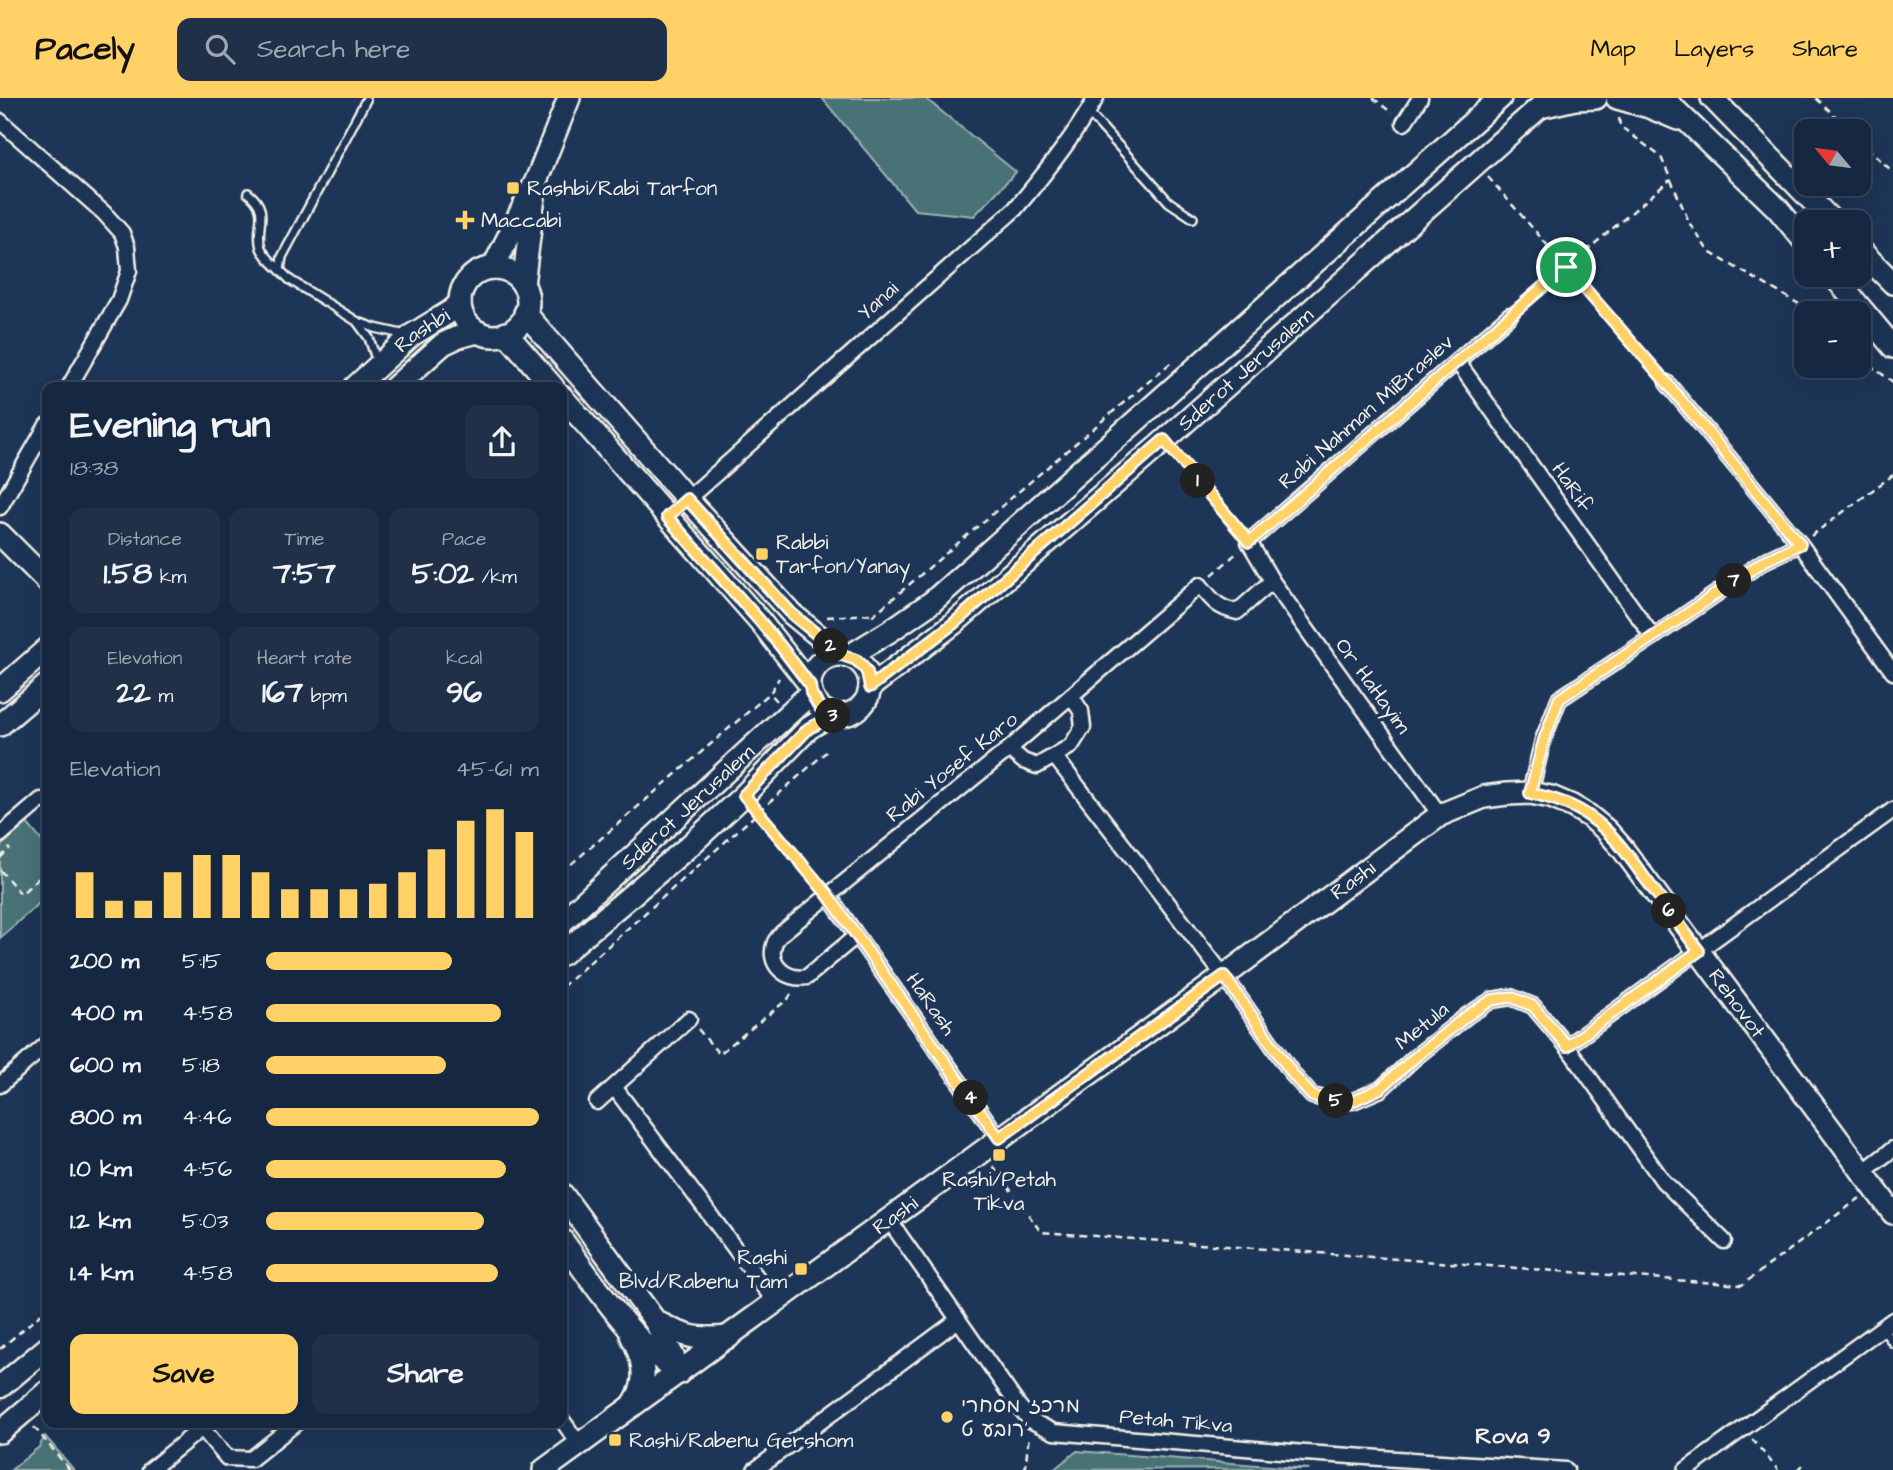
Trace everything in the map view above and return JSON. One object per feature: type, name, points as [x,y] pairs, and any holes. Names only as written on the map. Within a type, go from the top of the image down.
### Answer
[{"type":"street","points":[[493,268],[536,181],[569,98]]},
{"type":"street","name":"Yanai","points":[[667,517],[1015,209],[1052,165],[1096,98]]},
{"type":"street","points":[[1404,122],[1420,98]]},
{"type":"street","name":"Sderot Jerusalem","points":[[846,656],[890,631],[932,602],[1500,98]]},
{"type":"street","points":[[1545,103],[1596,98]]},
{"type":"street","points":[[1663,98],[1778,209],[1794,228]]},
{"type":"street","points":[[1712,98],[1821,210]]},
{"type":"street","name":"Sderot Jerusalem","points":[[870,687],[953,624],[1545,103]]},
{"type":"street","points":[[1618,107],[1649,107],[1688,123]]},
{"type":"street","points":[[0,121],[104,213],[122,233],[127,247],[129,271],[119,300],[72,382]]},
{"type":"street","points":[[523,285],[510,272],[493,268],[473,275],[461,293],[460,303],[466,321],[478,332],[497,336],[506,333],[521,321],[526,313],[523,285],[536,181]]},
{"type":"street","points":[[1871,261],[1893,283]]},
{"type":"street","points":[[1843,287],[1893,347]]},
{"type":"street","name":"Rashbi","points":[[361,382],[412,335],[460,303]]},
{"type":"street","points":[[526,313],[687,499],[792,614],[846,656],[856,660],[867,672],[869,694],[861,706],[849,714],[836,715],[820,708],[810,689],[759,620],[567,403]]},
{"type":"street","name":"Rabi Nahman MiBraslev","points":[[1249,542],[1510,315]]},
{"type":"street","name":"Rashbi","points":[[401,382],[443,344],[478,332]]},
{"type":"street","points":[[506,333],[549,382]]},
{"type":"street","name":"HaRif","points":[[1457,361],[1653,637]]},
{"type":"street","points":[[1667,383],[1800,544],[1893,672]]},
{"type":"street","points":[[0,507],[42,434]]},
{"type":"street","points":[[0,534],[42,576]]},
{"type":"street","name":"Or HaHayim","points":[[1249,542],[1272,581],[1440,815]]},
{"type":"street","points":[[1530,793],[1544,740],[1559,699],[1764,561],[1800,544]]},
{"type":"street","points":[[1200,585],[1212,601],[1224,610],[1237,612],[1272,581]]},
{"type":"street","name":"Rabi Yosef Karo","points":[[799,979],[779,971],[772,954],[775,942],[782,933],[1009,749],[1200,585]]},
{"type":"street","points":[[0,690],[42,653]]},
{"type":"street","points":[[810,689],[814,669],[820,663],[826,658],[846,656]]},
{"type":"street","points":[[0,725],[42,689]]},
{"type":"street","name":"Sderot Jerusalem","points":[[567,917],[810,689]]},
{"type":"street","points":[[1009,749],[1023,761],[1037,766],[1071,746],[1083,727],[1081,711],[1071,696]]},
{"type":"street","name":"Sderot Jerusalem","points":[[567,950],[688,847],[744,795],[809,728],[836,715]]},
{"type":"street","name":"Metula","points":[[1055,757],[1224,976],[1294,1076],[1312,1096],[1334,1101],[1353,1101],[1381,1088],[1468,1015],[1492,1000],[1511,997],[1533,1006],[1567,1046],[1663,1181],[1724,1241]]},
{"type":"street","name":"Rashi","points":[[544,1470],[1224,976],[1440,815],[1485,797],[1530,793]]},
{"type":"street","name":"Rehovot","points":[[1530,793],[1551,797],[1589,816],[1622,848],[1893,1213]]},
{"type":"street","points":[[0,835],[42,800]]},
{"type":"street","points":[[1567,1046],[1893,810]]},
{"type":"street","name":"HaRash","points":[[828,895],[991,1144]]},
{"type":"street","points":[[799,979],[807,977],[856,936]]},
{"type":"street","points":[[597,1101],[689,1018]]},
{"type":"street","points":[[0,1085],[42,1048]]},
{"type":"street","points":[[614,1087],[776,1303]]},
{"type":"street","points":[[1868,1179],[1893,1149]]},
{"type":"street","points":[[567,1201],[655,1321],[679,1373]]},
{"type":"street","points":[[889,1220],[1030,1420]]},
{"type":"street","points":[[567,1247],[627,1328],[638,1348],[643,1373],[642,1386],[632,1406]]},
{"type":"street","points":[[755,1470],[958,1320]]},
{"type":"street","points":[[655,1321],[685,1336],[706,1339],[729,1337]]},
{"type":"street","points":[[1686,1470],[1887,1324]]},
{"type":"street","points":[[627,1328],[651,1352],[679,1373]]},
{"type":"street","points":[[0,1387],[42,1352]]},
{"type":"street","points":[[0,1432],[42,1396]]},
{"type":"street","name":"Petah Tikva","points":[[1030,1420],[1054,1432],[1305,1453],[1566,1470]]},
{"type":"street","points":[[567,1427],[579,1444]]},
{"type":"street","points":[[150,1470],[201,1428]]},
{"type":"street","points":[[207,1428],[227,1458],[251,1460],[290,1428]]},
{"type":"lane","points":[[280,270],[282,257],[366,100]]},
{"type":"lane","points":[[1088,112],[1169,202],[1193,218]]},
{"type":"lane","points":[[248,194],[257,201],[261,215],[261,248],[290,280],[358,322],[385,331],[412,335]]},
{"type":"lane","points":[[358,322],[369,338],[379,366]]},
{"type":"lane","points":[[1887,1324],[1893,1343]]},
{"type":"path","points":[[1816,98],[1838,119]]},
{"type":"path","points":[[1618,107],[1620,126],[1661,156],[1690,224],[1709,252],[1794,301]]},
{"type":"path","points":[[1871,151],[1893,172]]},
{"type":"path","points":[[1476,164],[1667,383]]},
{"type":"path","points":[[1510,315],[1670,180]]},
{"type":"path","points":[[872,616],[1175,359]]},
{"type":"path","points":[[1871,367],[1893,382]]},
{"type":"path","points":[[1164,440],[1249,542],[1200,585]]},
{"type":"path","points":[[1800,544],[1893,475]]},
{"type":"path","points":[[567,868],[770,692]]},
{"type":"path","points":[[567,983],[826,752]]},
{"type":"path","points":[[744,795],[828,895]]},
{"type":"path","points":[[0,870],[22,894],[42,875]]},
{"type":"path","points":[[689,1018],[719,1054],[789,999],[799,979]]},
{"type":"path","points":[[991,1144],[1041,1232],[1742,1285],[1868,1179]]},
{"type":"path","points":[[0,1349],[42,1312]]},
{"type":"path","points":[[23,1413],[70,1470]]},
{"type":"path","points":[[1025,1470],[1030,1420]]},
{"type":"path","points":[[1743,1429],[1778,1470]]},
{"type":"path","points":[[1798,1470],[1803,1465]]},
{"type":"green space","points":[[822,98],[925,98],[1016,172],[974,216],[915,210]]},
{"type":"green space","points":[[27,823],[42,841],[42,900],[0,938],[0,847]]},
{"type":"green space","points":[[45,1436],[74,1470],[11,1470],[39,1447]]},
{"type":"green space","points":[[1077,1451],[1310,1469],[1053,1470]]},
{"type":"place","name":"Rashbi/Rabi Tarfon","points":[[513,188]]},
{"type":"place","name":"Maccabi","points":[[465,220]]},
{"type":"place","name":"Rabbi Tarfon/Yanay","points":[[762,554]]},
{"type":"place","name":"Rashi/Petah Tikva","points":[[999,1155]]},
{"type":"place","name":"Rashi Blvd/Rabenu Tam","points":[[801,1269]]},
{"type":"place","name":"מרכז מסחרי רובע ט'","points":[[947,1417]]},
{"type":"place","name":"Rashi/Rabenu Gershom","points":[[615,1440]]},
{"type":"district","name":"Rova 9","points":[[1513,1436]]},
{"type":"route","points":[[1566,267],[1667,383],[1800,544],[1764,561],[1559,699],[1544,740],[1530,793],[1551,797],[1572,806],[1606,830],[1699,951],[1567,1046],[1533,1006],[1511,997],[1492,1000],[1468,1015],[1381,1088],[1353,1101],[1334,1101],[1312,1096],[1294,1076],[1224,976],[999,1138],[828,895],[744,795],[809,728],[836,715],[820,708],[814,701],[810,685],[782,648],[667,517],[687,499],[792,614],[842,655],[849,656],[862,665],[867,672],[870,687],[953,624],[1164,440],[1249,542],[1566,267]]}]
